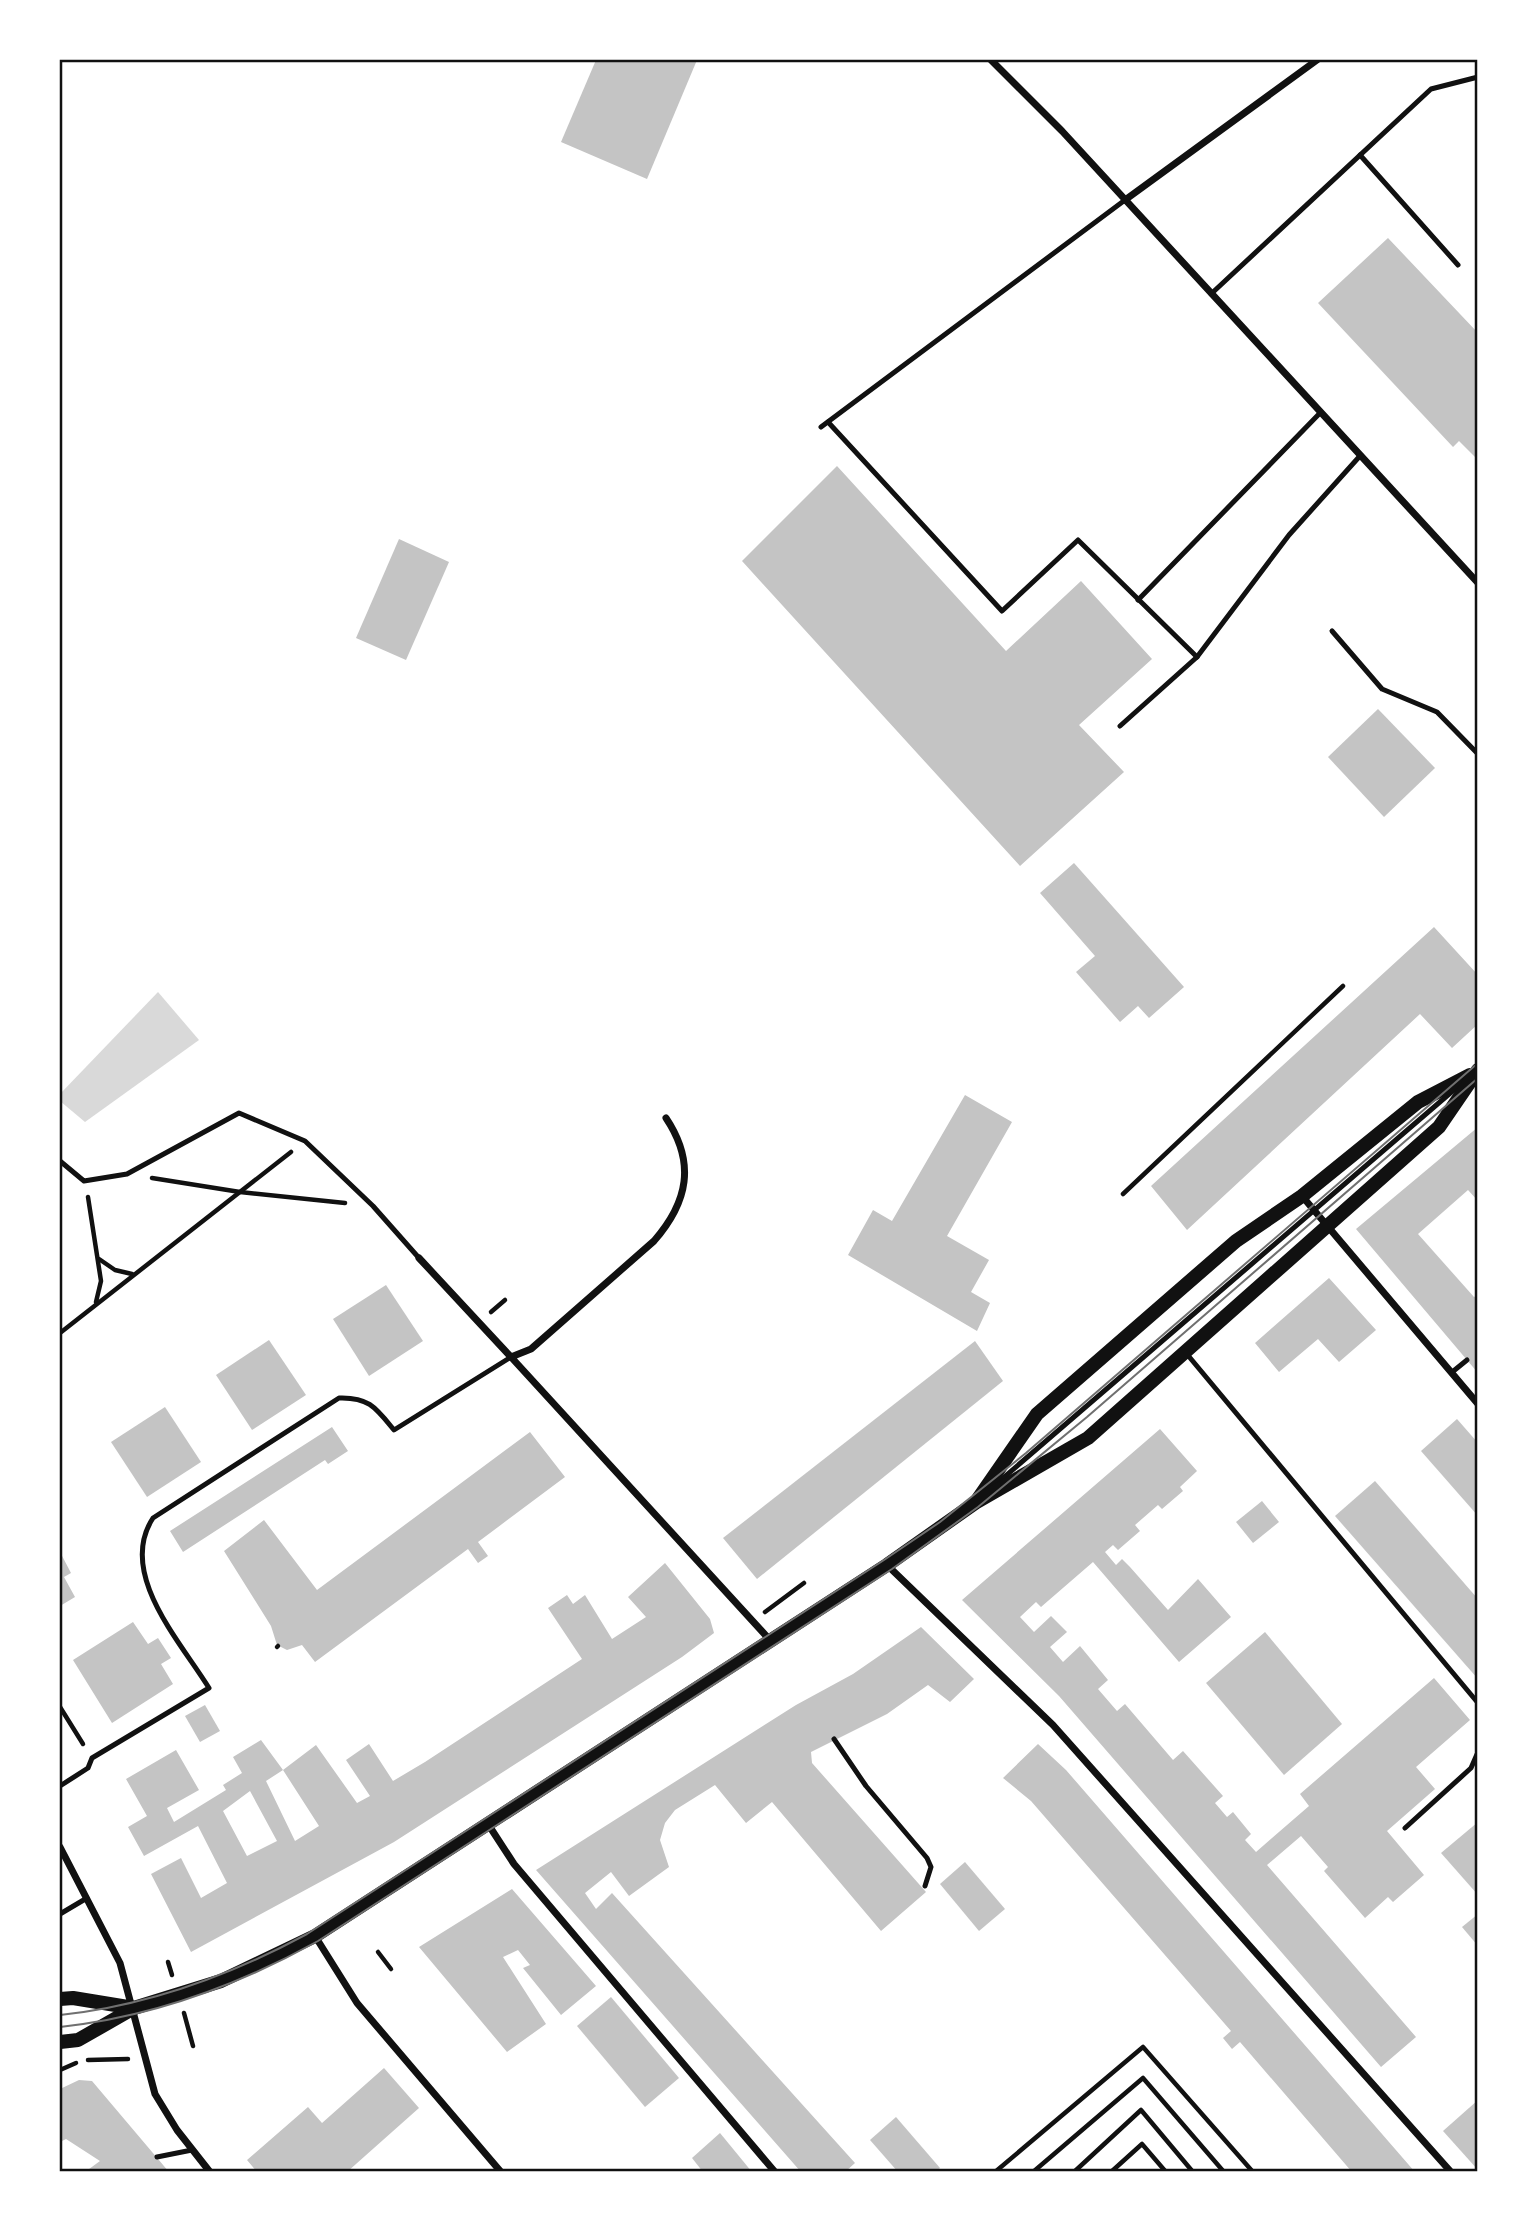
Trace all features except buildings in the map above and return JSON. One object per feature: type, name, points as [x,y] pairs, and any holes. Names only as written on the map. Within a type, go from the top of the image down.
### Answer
[{"type":"main road","points":[[975,1503],[1037,1414],[1236,1241],[1302,1196],[1418,1102],[1475,1072]]},
{"type":"main road","points":[[60,2042],[78,2040],[134,2008],[221,1981],[315,1936],[887,1565],[975,1503],[1088,1438],[1184,1350],[1328,1227],[1439,1127],[1475,1072]]},
{"type":"main road","points":[[60,1999],[74,1998],[134,2008]]},
{"type":"street","points":[[990,60],[1125,200],[1359,457],[1478,583]]},
{"type":"street","points":[[1125,200],[1317,60]]},
{"type":"street","points":[[512,1357],[531,1349],[653,1241],[670,1222],[686,1172],[683,1148],[666,1118]]},
{"type":"street","points":[[1302,1196],[1478,1404]]},
{"type":"street","points":[[419,1258],[770,1641]]},
{"type":"street","points":[[887,1565],[1053,1725],[1451,2172]]},
{"type":"street","points":[[488,1824],[514,1864],[775,2172]]},
{"type":"street","points":[[60,1847],[113,1946],[134,2008],[143,2057],[155,2094],[210,2172]]},
{"type":"street","points":[[315,1936],[357,2003],[501,2172]]},
{"type":"lane","points":[[1211,294],[1431,89],[1478,76]]},
{"type":"lane","points":[[1360,155],[1458,265]]},
{"type":"lane","points":[[821,427],[1125,200]]},
{"type":"lane","points":[[1138,600],[1320,413]]},
{"type":"lane","points":[[828,422],[1002,611],[1078,540],[1197,657]]},
{"type":"lane","points":[[1120,726],[1197,657],[1289,535],[1359,457]]},
{"type":"lane","points":[[1332,631],[1382,689],[1437,712],[1478,754]]},
{"type":"lane","points":[[975,1503],[1475,1072]]},
{"type":"lane","points":[[60,1161],[85,1181],[127,1174],[239,1113],[305,1140],[373,1206],[419,1258]]},
{"type":"lane","points":[[1184,1350],[1478,1703]]},
{"type":"lane","points":[[60,1786],[88,1768],[92,1758],[209,1688],[145,1580],[140,1556],[142,1539],[153,1518],[339,1398],[358,1397],[377,1408],[394,1430],[512,1357]]},
{"type":"lane","points":[[1451,1373],[1467,1360]]},
{"type":"lane","points":[[834,1739],[866,1786],[927,1858],[931,1867],[925,1886]]},
{"type":"lane","points":[[1405,1828],[1471,1769],[1478,1752]]},
{"type":"lane","points":[[60,1914],[88,1898]]},
{"type":"lane","points":[[157,2157],[192,2150]]},
{"type":"path","points":[[1124,1194],[1343,986]]},
{"type":"path","points":[[60,1333],[305,1140]]},
{"type":"path","points":[[127,1174],[240,1192],[373,1206]]},
{"type":"path","points":[[85,1181],[99,1258],[101,1281],[96,1303]]},
{"type":"path","points":[[99,1258],[115,1270],[133,1275]]},
{"type":"path","points":[[777,1603],[804,1583]]},
{"type":"path","points":[[60,1707],[92,1758]]},
{"type":"path","points":[[378,1952],[391,1969]]},
{"type":"path","points":[[995,2172],[1143,2047],[1253,2172]]},
{"type":"path","points":[[60,2070],[90,2060],[121,2060]]},
{"type":"path","points":[[1033,2172],[1143,2078],[1224,2172]]},
{"type":"path","points":[[1074,2172],[1141,2110],[1194,2172]]},
{"type":"path","points":[[1111,2172],[1142,2144],[1166,2172]]},
{"type":"shaded area","points":[[158,992],[199,1040],[85,1122],[60,1101],[60,1094]]},
{"type":"tram line","points":[[60,2015],[124,2004],[187,1986],[248,1963],[307,1934],[884,1560],[940,1522],[1026,1453],[1478,1063]]},
{"type":"tram line","points":[[60,2027],[128,2016],[193,1997],[256,1972],[318,1941],[892,1569],[978,1507],[1087,1417],[1478,1078]]}]
